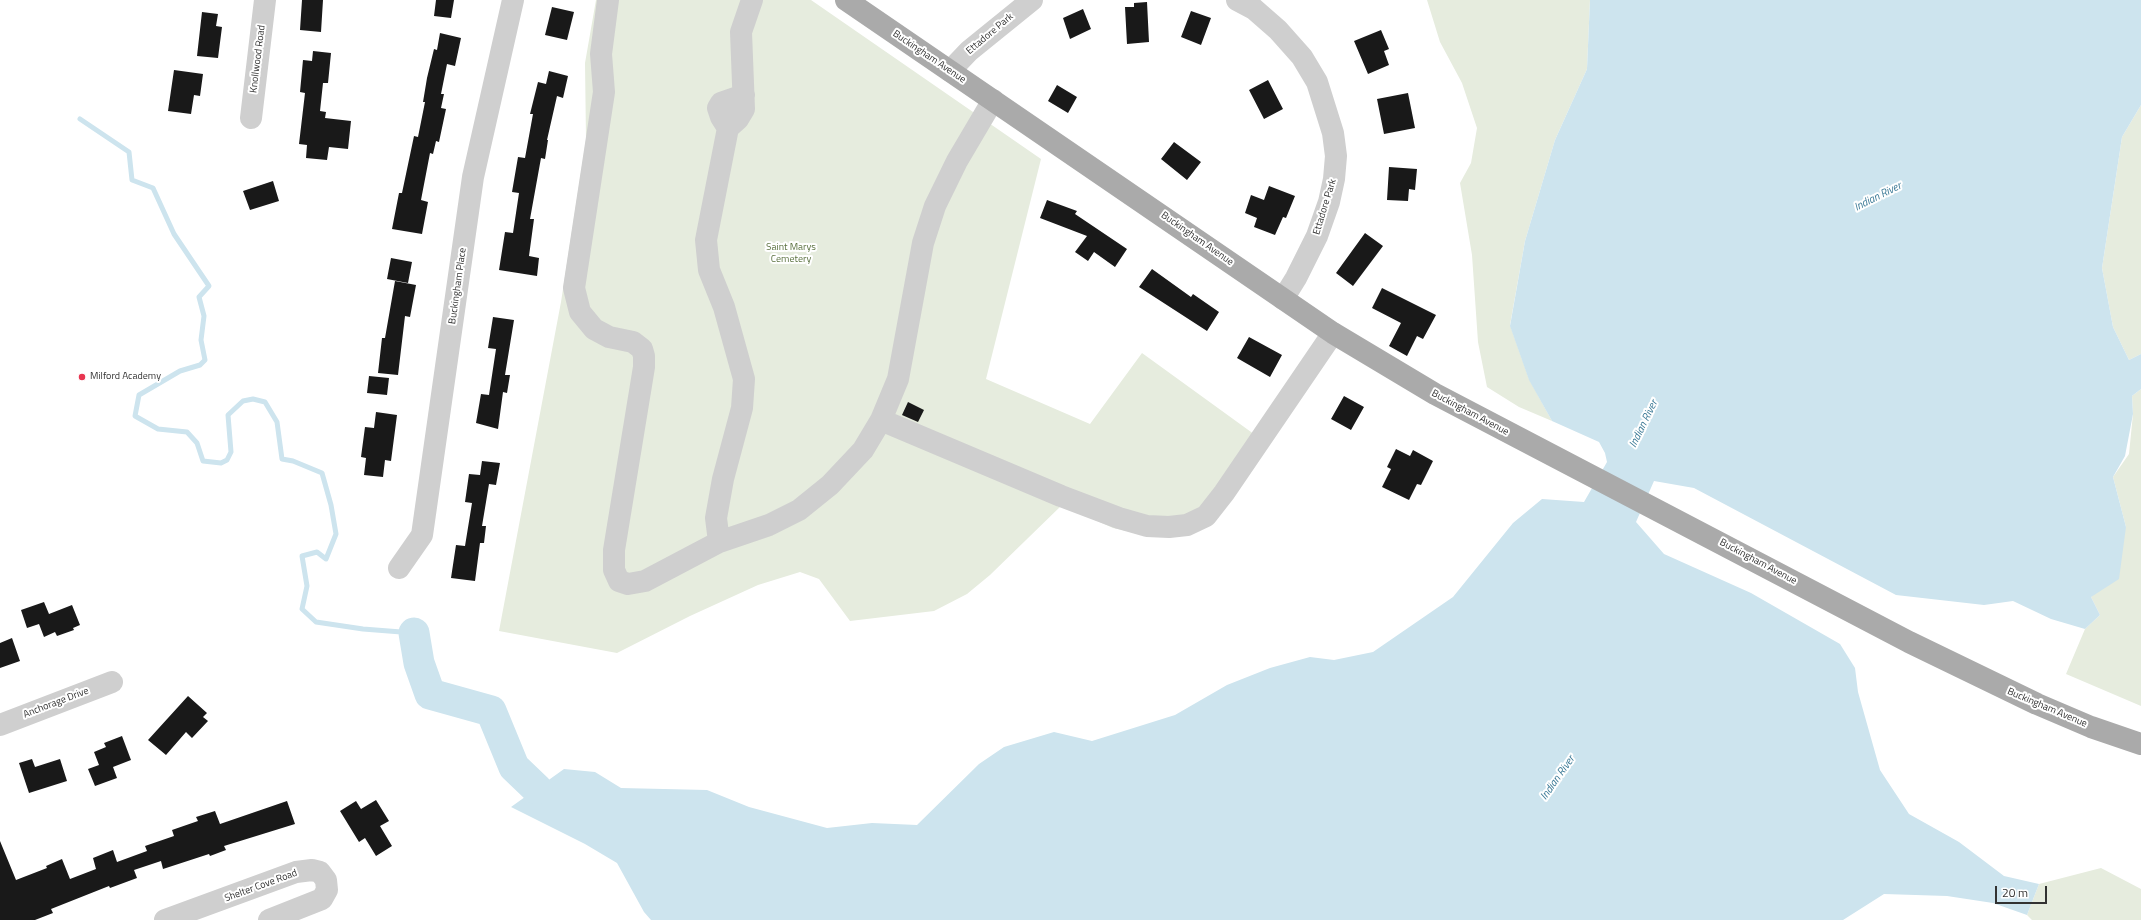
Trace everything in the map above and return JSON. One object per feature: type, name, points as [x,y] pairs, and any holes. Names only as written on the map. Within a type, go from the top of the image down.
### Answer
[{"type":"main road","name":"Buckingham Avenue","points":[[846,0],[1333,333],[1435,394],[2000,688],[2091,727],[2141,744]]},
{"type":"street","name":"Knollwood Road","points":[[251,118],[265,0]]},
{"type":"street","name":"Buckingham Place","points":[[399,568],[422,535],[473,177],[513,0]]},
{"type":"street","points":[[608,0],[601,54],[604,92],[574,288],[580,312],[594,329],[609,337],[633,342],[642,349],[644,356],[644,367],[614,550],[614,570],[619,581],[628,584],[645,580],[719,542],[769,526],[799,510],[830,485],[863,450],[881,420],[898,379],[923,243],[935,206],[957,161],[993,100]]},
{"type":"street","points":[[719,542],[716,518],[723,479],[742,408],[744,379],[724,308],[710,270],[706,240],[728,128],[738,120],[744,109],[741,32],[752,0]]},
{"type":"street","name":"Ettadore Park","points":[[950,71],[974,46],[1032,0]]},
{"type":"street","name":"Ettadore Park","points":[[1238,0],[1254,9],[1278,30],[1302,58],[1317,82],[1333,133],[1336,156],[1334,179],[1329,202],[1317,236],[1296,278],[1283,299]]},
{"type":"street","points":[[881,420],[1061,496],[1119,518],[1147,526],[1169,527],[1187,525],[1206,516],[1224,493],[1333,333]]},
{"type":"street","name":"Anchorage Drive","points":[[0,724],[112,682]]},
{"type":"street","name":"Shelter Cove Road","points":[[165,920],[296,872],[312,870],[320,872],[326,880],[327,890],[322,899],[269,920]]},
{"type":"green space","name":"Saint Marys Cemetery","points":[[596,0],[811,0],[1041,159],[986,379],[1090,424],[1142,353],[1269,445],[1221,512],[1145,535],[1113,528],[1062,505],[990,575],[967,594],[934,611],[850,621],[819,579],[800,572],[758,585],[690,616],[617,653],[499,631],[561,302],[586,140],[585,63]]},
{"type":"green space","points":[[1427,0],[1590,0],[1587,69],[1555,140],[1525,241],[1510,325],[1529,379],[1552,421],[1519,407],[1487,387],[1478,342],[1472,255],[1460,183],[1471,163],[1477,128],[1462,83],[1440,42]]},
{"type":"green space","points":[[2141,105],[2141,354],[2129,360],[2113,327],[2102,268],[2122,137]]},
{"type":"green space","points":[[2141,389],[2141,706],[2066,674],[2085,629],[2100,615],[2091,597],[2126,527],[2113,477],[2129,454],[2133,414],[2132,396]]},
{"type":"green space","points":[[2101,868],[2141,889],[2141,920],[2032,920],[2027,915],[2039,884]]},
{"type":"water","name":"Indian River","points":[[1590,0],[2141,0],[2141,105],[2122,137],[2102,268],[2113,327],[2129,360],[2141,354],[2141,389],[2132,396],[2133,414],[2125,456],[2113,477],[2126,527],[2119,579],[2091,597],[2100,615],[2085,629],[2051,619],[2013,601],[1984,605],[1896,595],[1694,488],[1654,481],[1636,522],[1664,554],[1751,593],[1840,644],[1855,668],[1858,692],[1880,770],[1909,814],[1959,842],[2004,876],[2039,884],[2027,915],[1993,903],[1947,896],[1884,894],[1843,920],[651,920],[644,912],[617,863],[585,844],[511,807],[564,769],[595,772],[621,788],[707,790],[749,807],[827,828],[872,823],[917,825],[979,764],[1004,747],[1054,732],[1092,741],[1175,715],[1227,685],[1270,668],[1310,657],[1334,660],[1373,652],[1453,597],[1513,523],[1542,499],[1584,502],[1607,462],[1605,453],[1599,442],[1552,421],[1529,380],[1510,326],[1525,241],[1555,140],[1587,69]]},
{"type":"building","points":[[302,0],[323,0],[321,32],[300,30]]},
{"type":"building","points":[[436,0],[454,0],[451,18],[434,16]]},
{"type":"building","points":[[1147,2],[1149,42],[1127,44],[1125,7],[1134,7],[1134,3]]},
{"type":"building","points":[[552,7],[574,12],[567,40],[545,35]]},
{"type":"building","points":[[1083,9],[1091,29],[1070,39],[1063,18]]},
{"type":"building","points":[[1191,11],[1211,18],[1201,45],[1181,37]]},
{"type":"building","points":[[202,12],[218,14],[216,26],[222,27],[218,58],[197,56]]},
{"type":"building","points":[[1381,30],[1389,49],[1384,51],[1389,65],[1368,74],[1354,41]]},
{"type":"building","points":[[440,33],[461,38],[455,66],[447,64],[441,94],[444,94],[441,108],[446,109],[439,142],[436,141],[433,154],[430,153],[421,200],[428,202],[422,234],[392,229],[399,193],[402,193],[414,136],[418,137],[425,102],[423,102],[427,78],[434,49],[437,50]]},
{"type":"building","points":[[313,51],[331,53],[328,83],[323,83],[320,111],[326,112],[325,118],[351,121],[348,149],[329,147],[327,160],[306,158],[307,145],[299,144],[305,93],[300,92],[303,60],[312,61]]},
{"type":"building","points":[[174,70],[203,74],[200,96],[194,95],[191,114],[168,111]]},
{"type":"building","points":[[549,71],[568,76],[563,98],[557,96],[547,140],[545,159],[541,158],[530,219],[534,219],[529,256],[539,258],[537,276],[499,270],[505,232],[513,233],[519,193],[512,192],[518,157],[525,158],[533,114],[530,114],[538,82],[546,84]]},
{"type":"building","points":[[1268,80],[1283,109],[1264,119],[1249,90]]},
{"type":"building","points":[[1057,85],[1077,97],[1068,113],[1048,101]]},
{"type":"building","points":[[1408,93],[1415,128],[1384,134],[1377,99]]},
{"type":"building","points":[[1174,142],[1201,162],[1187,180],[1161,159]]},
{"type":"building","points":[[1389,167],[1417,169],[1415,190],[1409,189],[1408,201],[1387,200]]},
{"type":"building","points":[[273,181],[279,201],[250,210],[243,191]]},
{"type":"building","points":[[1269,186],[1295,196],[1286,218],[1283,217],[1275,235],[1254,227],[1257,218],[1245,213],[1251,195],[1264,200]]},
{"type":"building","points":[[1047,200],[1077,211],[1075,214],[1127,249],[1115,267],[1094,252],[1088,261],[1075,252],[1087,236],[1040,218]]},
{"type":"building","points":[[1365,233],[1383,246],[1353,286],[1336,273]]},
{"type":"building","points":[[391,258],[412,262],[408,283],[387,279]]},
{"type":"building","points":[[1152,269],[1191,297],[1193,294],[1219,312],[1207,331],[1139,287]]},
{"type":"building","points":[[395,281],[416,285],[410,317],[405,316],[398,375],[378,373],[382,338],[385,338]]},
{"type":"building","points":[[1382,288],[1436,315],[1423,339],[1417,336],[1407,356],[1389,346],[1401,323],[1372,308]]},
{"type":"building","points":[[493,317],[514,320],[505,375],[510,375],[507,393],[503,392],[498,429],[476,423],[481,394],[489,395],[496,349],[488,348]]},
{"type":"building","points":[[1249,337],[1282,355],[1270,377],[1237,358]]},
{"type":"building","points":[[369,376],[389,378],[387,395],[367,393]]},
{"type":"building","points":[[1344,396],[1364,407],[1351,430],[1331,419]]},
{"type":"building","points":[[908,402],[924,410],[918,422],[902,415]]},
{"type":"building","points":[[376,412],[397,415],[391,461],[385,460],[383,477],[364,475],[366,458],[361,457],[365,427],[374,428]]},
{"type":"building","points":[[1396,449],[1410,456],[1413,450],[1433,461],[1421,485],[1417,484],[1409,500],[1382,487],[1391,469],[1387,467]]},
{"type":"building","points":[[482,461],[500,463],[496,485],[489,484],[482,526],[486,526],[484,543],[480,543],[475,581],[451,578],[456,545],[465,546],[472,503],[465,502],[469,474],[480,475]]},
{"type":"building","points":[[44,602],[49,614],[72,605],[80,625],[73,628],[74,630],[57,636],[55,632],[44,637],[39,624],[27,628],[21,610]]},
{"type":"building","points":[[12,638],[20,661],[0,668],[0,643]]},
{"type":"building","points":[[188,696],[207,713],[203,717],[208,721],[192,738],[186,732],[166,755],[148,740]]},
{"type":"building","points":[[122,736],[131,760],[113,767],[117,778],[95,786],[88,769],[99,765],[94,752],[106,747],[104,743]]},
{"type":"building","points":[[32,759],[35,767],[60,759],[67,781],[29,793],[19,763]]},
{"type":"building","points":[[376,800],[389,821],[380,826],[392,846],[376,856],[365,838],[359,842],[340,811],[356,801],[361,809]]},
{"type":"building","points":[[287,801],[295,824],[224,846],[226,850],[210,856],[209,854],[163,869],[161,861],[134,870],[137,878],[110,888],[109,886],[51,909],[53,913],[35,920],[0,920],[0,841],[16,880],[47,868],[46,866],[62,859],[70,879],[96,869],[93,858],[113,850],[117,862],[147,851],[145,846],[174,836],[172,830],[198,821],[196,817],[215,811],[220,824]]},
{"type":"waterway","points":[[80,119],[129,152],[132,180],[153,188],[174,234],[209,286],[199,297],[204,316],[201,340],[205,360],[200,365],[180,371],[139,395],[135,416],[158,429],[187,432],[197,443],[203,461],[221,463],[227,460],[231,452],[228,415],[243,401],[253,399],[265,402],[277,422],[282,459],[293,461],[322,473],[331,505],[336,534],[326,559],[317,552],[302,556],[307,586],[302,609],[316,622],[363,629],[414,633]]},
{"type":"waterway","points":[[414,633],[419,663],[430,694],[491,711],[514,767],[537,789]]},
{"type":"place","name":"Milford Academy","points":[[82,377]]}]
